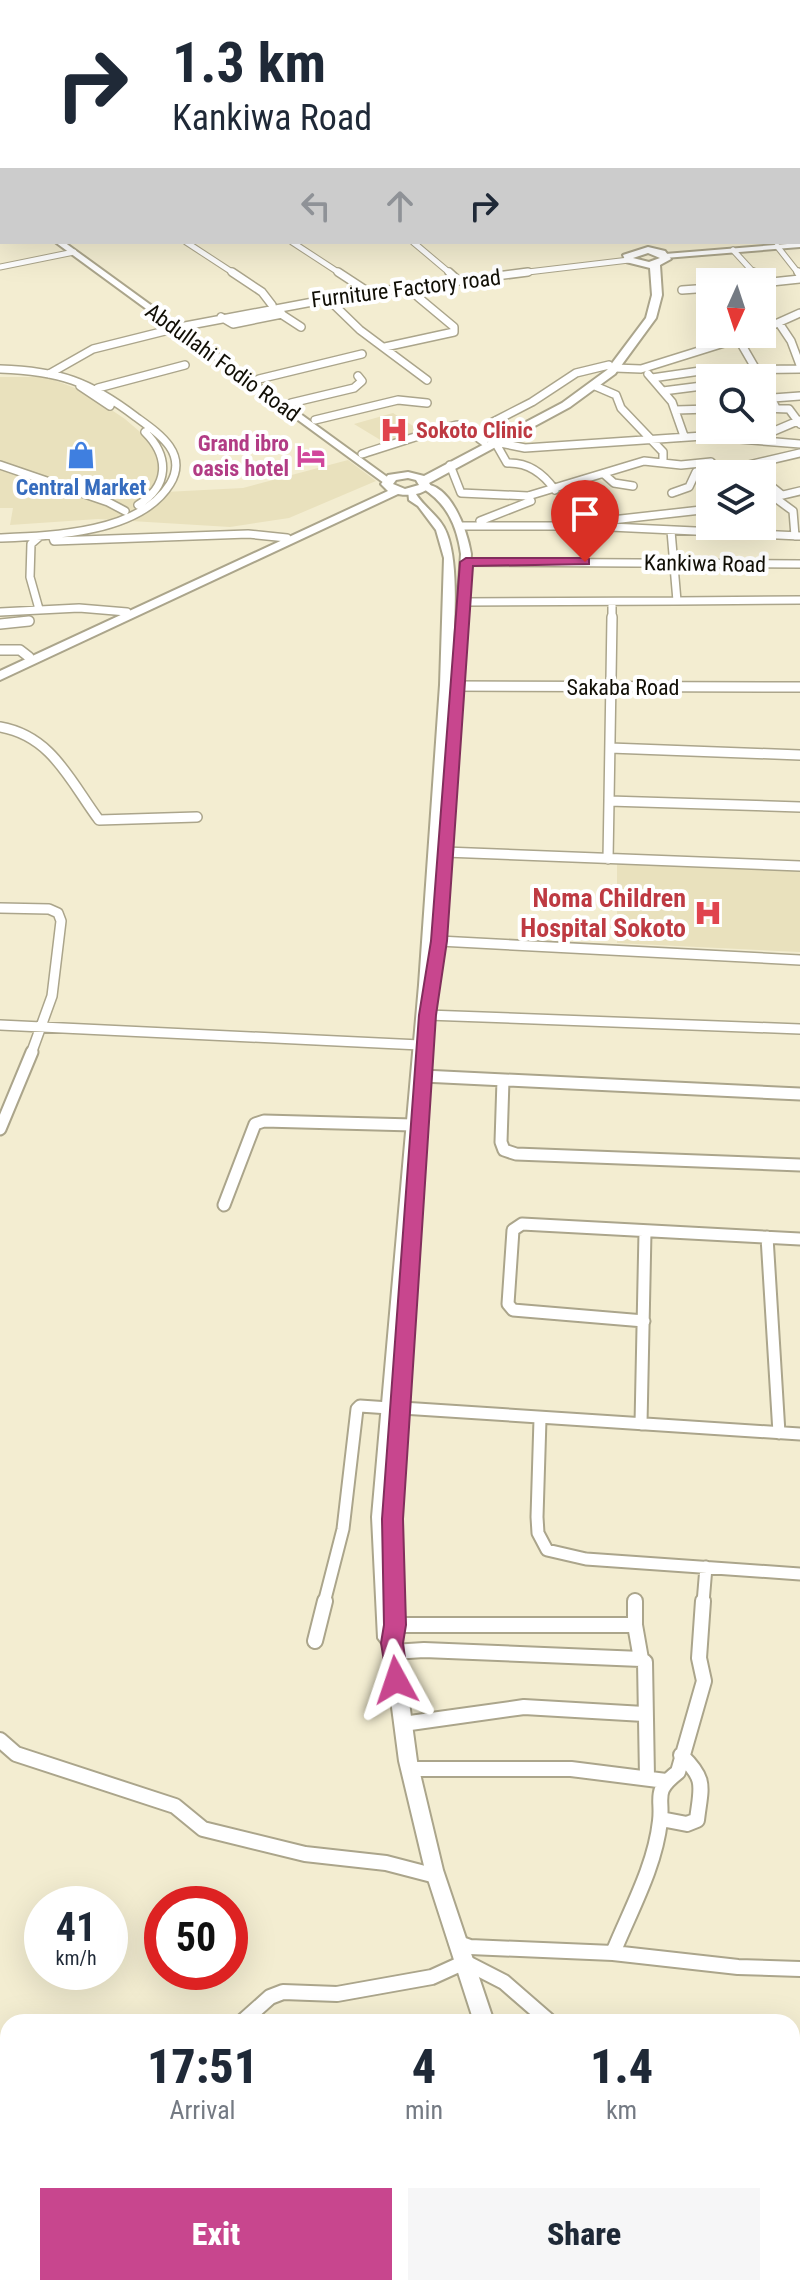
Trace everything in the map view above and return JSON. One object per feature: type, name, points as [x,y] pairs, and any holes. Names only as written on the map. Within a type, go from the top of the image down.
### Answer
[{"type":"main road","name":"Abdullahi Fodio Road","points":[[64,244],[405,484]]},
{"type":"main road","name":"Abdullahi Fodio Road","points":[[65,244],[405,484]]},
{"type":"main road","points":[[637,249],[665,256],[666,259],[650,264]]},
{"type":"main road","points":[[0,673],[405,484],[595,386],[612,366],[645,309],[650,264],[637,249]]},
{"type":"main road","points":[[0,673],[370,499],[450,465],[504,430],[571,395],[612,366]]},
{"type":"main road","points":[[395,1408],[413,1125],[452,686],[464,602],[468,526],[438,494],[405,484]]},
{"type":"main road","points":[[405,484],[412,498],[421,504],[441,530],[449,558],[452,686],[439,941],[427,1015],[395,1408],[380,1517],[385,1618],[387,1638],[393,1640],[411,1769],[436,1876],[481,2014]]},
{"type":"street","points":[[189,244],[262,292],[271,306],[301,327]]},
{"type":"street","points":[[295,244],[367,291]]},
{"type":"street","points":[[415,244],[459,281]]},
{"type":"street","points":[[665,256],[800,245]]},
{"type":"street","points":[[776,281],[800,277],[777,246]]},
{"type":"street","name":"Furniture Factory road","points":[[49,374],[73,357],[100,346],[271,306],[459,281],[637,249]]},
{"type":"street","points":[[733,250],[749,268]]},
{"type":"street","points":[[0,267],[74,252]]},
{"type":"street","points":[[682,290],[696,289]]},
{"type":"street","points":[[326,297],[351,323],[427,380]]},
{"type":"street","points":[[385,347],[454,332],[454,327],[418,297]]},
{"type":"street","points":[[776,324],[800,313]]},
{"type":"street","points":[[221,317],[235,324],[282,314]]},
{"type":"street","points":[[776,371],[800,363],[779,323]]},
{"type":"street","points":[[504,430],[492,425],[493,422],[534,401],[575,371],[612,366],[641,369],[712,348]]},
{"type":"street","points":[[259,379],[362,354]]},
{"type":"street","points":[[98,388],[185,365]]},
{"type":"street","points":[[641,369],[652,378],[676,410],[684,436]]},
{"type":"street","points":[[0,536],[80,526],[125,511],[145,502],[160,485],[167,467],[161,449],[140,424],[98,388],[81,378],[1,370]]},
{"type":"street","points":[[652,378],[696,372]]},
{"type":"street","points":[[0,536],[52,536],[125,517],[153,504],[170,486],[177,467],[176,457],[165,440],[87,389],[49,374]]},
{"type":"street","points":[[291,403],[354,388],[362,381],[358,376]]},
{"type":"street","points":[[595,386],[616,395],[621,408],[663,452],[663,461]]},
{"type":"street","points":[[663,391],[696,387]]},
{"type":"street","points":[[776,398],[800,396]]},
{"type":"street","points":[[315,420],[398,400],[427,403]]},
{"type":"street","points":[[776,408],[789,409],[799,422],[776,431]]},
{"type":"street","points":[[676,410],[696,409]]},
{"type":"street","points":[[362,454],[424,436],[447,425],[459,425],[489,442],[507,463],[522,462],[548,480],[555,490]]},
{"type":"street","points":[[489,442],[525,448],[696,437]]},
{"type":"street","points":[[776,442],[800,444]]},
{"type":"street","points":[[776,460],[800,453]]},
{"type":"street","points":[[438,494],[528,496],[640,462],[696,464]]},
{"type":"street","points":[[0,465],[108,502],[125,511]]},
{"type":"street","points":[[450,465],[461,493]]},
{"type":"street","points":[[672,493],[690,487],[695,482],[696,472]]},
{"type":"street","points":[[605,475],[614,483],[633,486]]},
{"type":"street","points":[[778,496],[800,491]]},
{"type":"street","points":[[468,526],[531,501],[528,496]]},
{"type":"street","points":[[468,526],[589,524],[797,536],[793,511],[778,496]]},
{"type":"street","points":[[589,524],[608,519],[696,510]]},
{"type":"street","points":[[671,531],[677,601]]},
{"type":"street","points":[[52,536],[54,541],[248,534],[287,538]]},
{"type":"street","points":[[39,537],[31,544],[29,572],[32,595],[39,609]]},
{"type":"street","name":"Kankiwa Road","points":[[466,562],[800,564]]},
{"type":"street","points":[[464,602],[800,600]]},
{"type":"street","points":[[608,859],[612,602]]},
{"type":"street","points":[[0,612],[100,607],[127,612]]},
{"type":"street","points":[[0,624],[29,621]]},
{"type":"street","points":[[0,650],[20,650],[29,657]]},
{"type":"street","name":"Sakaba Road","points":[[452,686],[800,687]]},
{"type":"street","points":[[0,727],[24,730],[50,748],[78,794],[99,820],[197,817]]},
{"type":"street","points":[[610,748],[800,755]]},
{"type":"street","points":[[609,801],[800,807]]},
{"type":"street","points":[[445,852],[800,866]]},
{"type":"street","points":[[0,908],[49,909],[58,913],[61,921],[52,996],[43,1027],[0,1129]]},
{"type":"street","points":[[439,941],[800,960]]},
{"type":"street","points":[[427,1015],[800,1029]]},
{"type":"street","points":[[0,1025],[420,1045]]},
{"type":"street","points":[[423,1076],[800,1094]]},
{"type":"street","points":[[503,1080],[501,1142],[504,1150],[516,1154],[800,1165]]},
{"type":"street","points":[[224,1205],[255,1124],[264,1121],[413,1125]]},
{"type":"street","points":[[644,1321],[524,1314],[513,1310],[508,1304],[513,1230],[516,1226],[800,1239]]},
{"type":"street","points":[[641,1424],[645,1232]]},
{"type":"street","points":[[767,1237],[779,1433]]},
{"type":"street","points":[[315,1641],[343,1529],[357,1409],[360,1406],[800,1434]]},
{"type":"street","points":[[540,1419],[537,1517],[538,1533],[547,1550],[586,1559],[800,1574]]},
{"type":"street","points":[[613,1953],[651,1860],[661,1819],[658,1801],[666,1781],[678,1772],[704,1681],[699,1658],[706,1567]]},
{"type":"street","points":[[635,1600],[635,1625],[641,1659],[645,1662],[647,1777]]},
{"type":"street","points":[[393,1640],[635,1625]]},
{"type":"street","points":[[393,1640],[424,1650],[641,1659]]},
{"type":"street","points":[[403,1724],[524,1707],[644,1714]]},
{"type":"street","points":[[0,1740],[16,1754],[175,1806],[203,1829],[305,1854],[386,1863],[436,1876]]},
{"type":"street","points":[[661,1819],[687,1824],[697,1820],[701,1787],[699,1772],[681,1755]]},
{"type":"street","points":[[411,1769],[481,1768],[647,1777],[666,1781]]},
{"type":"street","points":[[456,1942],[470,1947],[613,1953],[738,1967],[800,1969]]},
{"type":"street","points":[[251,2014],[270,1997],[283,1992],[337,1994],[432,1977],[465,1962],[504,1982],[541,2014]]},
{"type":"shaded area","name":"Central Market","points":[[0,377],[46,377],[83,391],[125,419],[161,450],[165,492],[243,488],[348,460],[376,481],[289,518],[230,527],[98,519],[10,525],[13,508],[0,508]]},
{"type":"shaded area","name":"Sokoto Clinic","points":[[393,413],[424,433],[387,444],[354,424]]},
{"type":"shaded area","name":"Noma Children Hospital Sokoto","points":[[617,864],[800,871],[800,952],[617,943]]},
{"type":"place","name":"Sokoto Clinic","points":[[394,430]]},
{"type":"place","name":"Central Market","points":[[81,455]]},
{"type":"place","name":"Grand ibro oasis hotel","points":[[311,456]]},
{"type":"place","name":"Noma Children Hospital Sokoto","points":[[708,913]]},
{"type":"route","points":[[396,1680],[392,1643],[395,1637],[393,1519],[427,1015],[439,941],[466,562],[585,562]]}]
